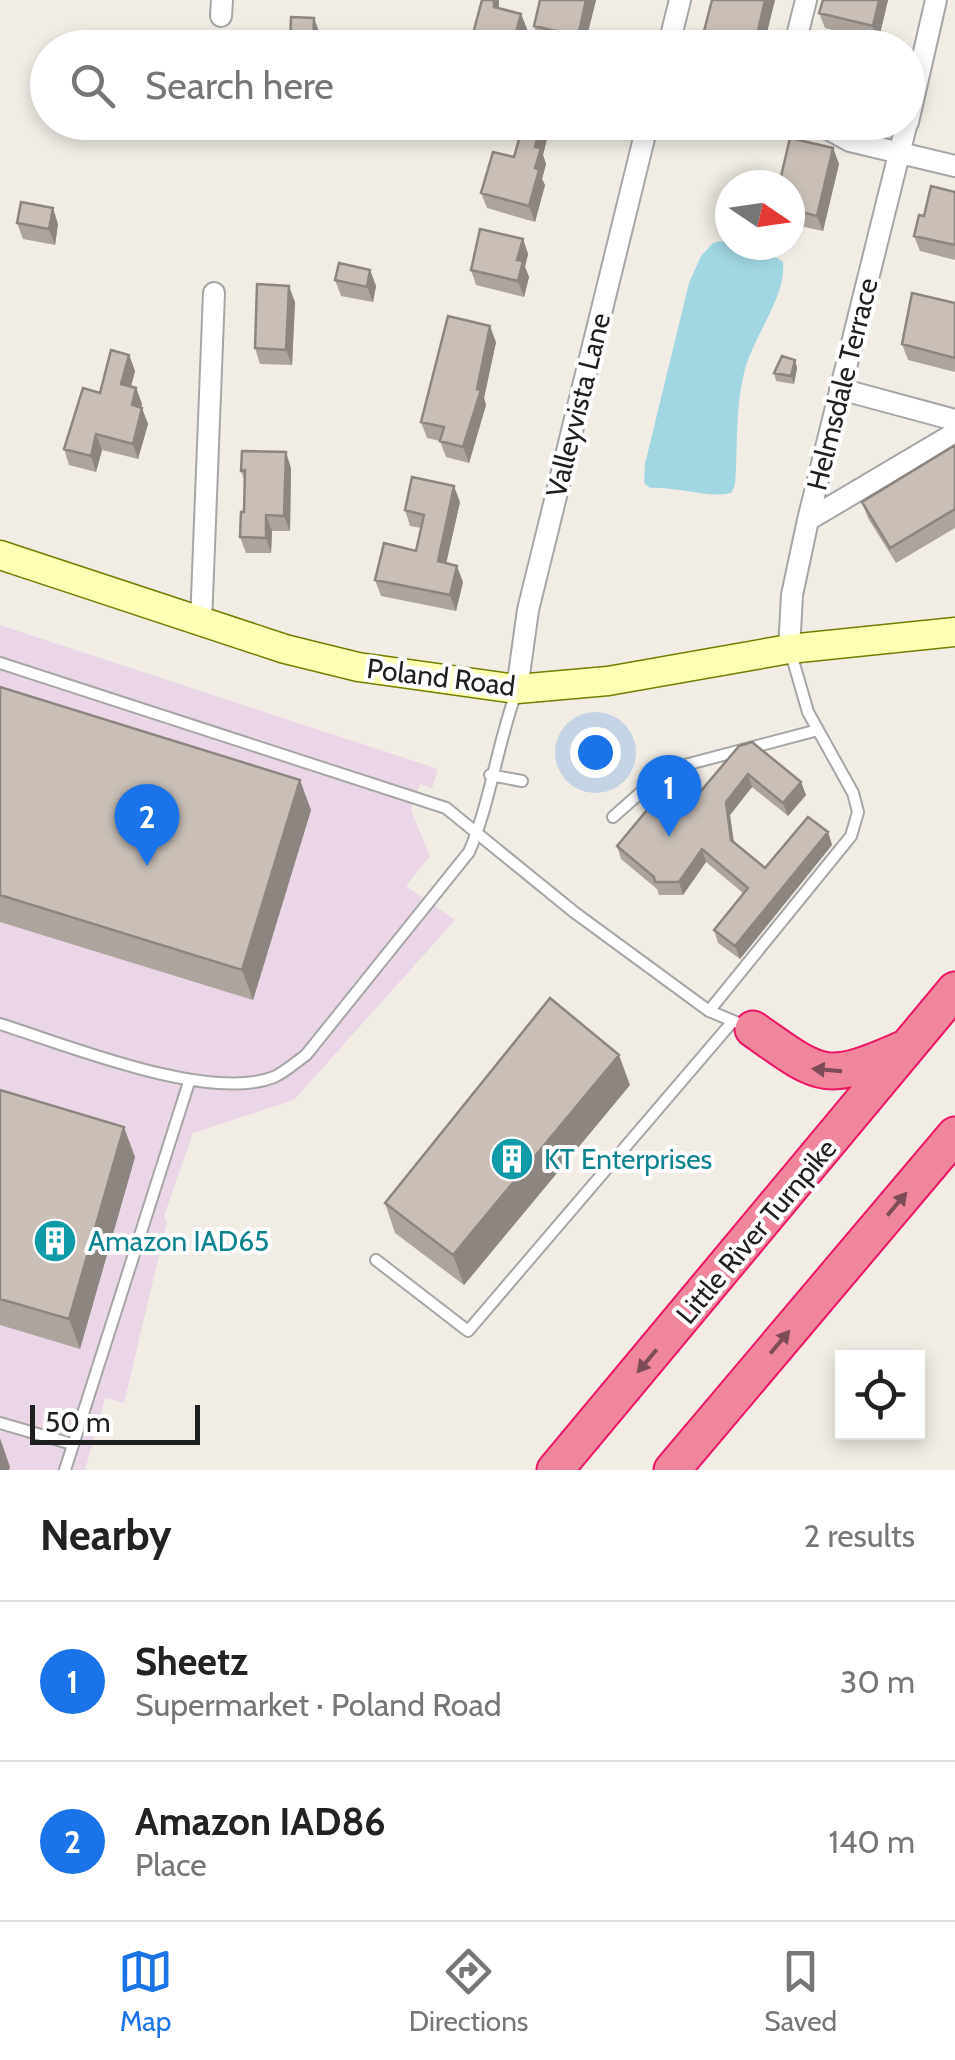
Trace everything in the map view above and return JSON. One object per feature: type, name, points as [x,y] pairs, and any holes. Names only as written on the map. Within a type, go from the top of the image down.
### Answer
[{"type":"highway","name":"Little River Turnpike","points":[[555,1470],[955,990]]},
{"type":"highway","points":[[743,1025],[808,1068],[826,1073],[860,1068],[908,1046]]},
{"type":"highway","points":[[672,1470],[955,1135]]},
{"type":"street","points":[[672,30],[680,0]]},
{"type":"street","points":[[798,30],[806,0]]},
{"type":"street","name":"Helmsdale Terrace","points":[[925,46],[936,0]]},
{"type":"street","name":"Valleyvista Lane","points":[[517,690],[528,610],[644,140]]},
{"type":"street","points":[[849,140],[955,166]]},
{"type":"street","name":"Helmsdale Terrace","points":[[789,648],[792,595],[808,520],[903,140]]},
{"type":"street","points":[[202,623],[214,293]]},
{"type":"street","points":[[840,390],[955,420]]},
{"type":"street","points":[[808,520],[955,434]]},
{"type":"street","name":"Poland Road","points":[[0,555],[202,623],[358,667],[517,690],[608,681],[789,648],[955,632]]},
{"type":"lane","points":[[710,1011],[851,836],[858,812],[854,793],[818,730],[798,684],[789,648]]},
{"type":"lane","points":[[0,663],[446,808],[574,912],[710,1011],[743,1025],[468,1331],[376,1260]]},
{"type":"lane","points":[[0,1024],[188,1082],[241,1084],[275,1077],[306,1055],[469,852],[517,690]]},
{"type":"lane","points":[[613,816],[666,770],[818,730]]},
{"type":"lane","points":[[490,776],[522,781]]},
{"type":"lane","points":[[65,1470],[188,1082]]},
{"type":"lane","points":[[0,1423],[72,1444]]},
{"type":"shaded area","points":[[0,625],[438,769],[432,788],[420,784],[411,810],[430,856],[406,886],[455,920],[294,1100],[193,1133],[164,1216],[167,1222],[124,1403],[105,1398],[85,1470],[0,1470]]},
{"type":"water","points":[[713,243],[715,260],[783,262],[780,289],[744,373],[735,484],[732,492],[725,494],[650,488],[644,483],[645,464],[689,283],[701,256]]},
{"type":"building","points":[[482,0],[494,0],[494,7],[521,14],[517,30],[474,30]]},
{"type":"building","points":[[540,0],[586,0],[579,30],[534,26]]},
{"type":"building","points":[[712,0],[765,0],[758,30],[704,30]]},
{"type":"building","points":[[823,0],[879,0],[873,26],[819,13]]},
{"type":"building","points":[[291,17],[314,18],[314,30],[291,30]]},
{"type":"building","points":[[519,140],[537,140],[535,147],[541,148],[529,206],[481,193],[493,152],[514,157]]},
{"type":"building","points":[[790,140],[833,148],[817,216],[805,213],[805,170],[783,170]]},
{"type":"building","points":[[931,186],[955,192],[955,245],[914,236],[919,215],[924,216]]},
{"type":"building","points":[[21,202],[53,208],[49,229],[17,223]]},
{"type":"building","points":[[480,229],[523,239],[517,260],[523,261],[518,281],[471,270]]},
{"type":"building","points":[[339,263],[370,270],[367,287],[335,280]]},
{"type":"building","points":[[257,284],[289,286],[286,350],[255,348]]},
{"type":"building","points":[[912,293],[955,303],[955,358],[902,344]]},
{"type":"building","points":[[448,316],[490,326],[477,389],[481,390],[463,447],[440,441],[444,427],[421,422]]},
{"type":"building","points":[[111,350],[129,355],[121,384],[136,388],[132,405],[142,408],[133,444],[96,434],[91,456],[64,449],[83,388],[100,393]]},
{"type":"building","points":[[782,356],[795,360],[791,376],[774,373]]},
{"type":"building","points":[[955,445],[955,509],[890,548],[862,502]]},
{"type":"building","points":[[242,451],[286,452],[284,516],[266,515],[266,538],[240,537],[245,470],[241,471]]},
{"type":"building","points":[[412,477],[454,486],[438,561],[457,566],[450,595],[375,580],[384,543],[416,551],[424,515],[405,510]]},
{"type":"building","points":[[0,687],[300,780],[242,970],[0,895]]},
{"type":"building","points":[[752,742],[801,782],[783,803],[748,774],[726,802],[731,840],[765,868],[808,817],[828,832],[735,946],[714,930],[748,888],[702,849],[679,882],[655,882],[617,846],[672,780],[695,798],[739,746]]},
{"type":"building","name":"KT Enterprises","points":[[550,998],[619,1055],[453,1255],[385,1203]]},
{"type":"building","name":"Amazon IAD65","points":[[0,1090],[124,1127],[69,1319],[0,1299]]},
{"type":"place","name":"Sheetz","points":[[669,837]]},
{"type":"place","name":"Amazon IAD86","points":[[147,866]]},
{"type":"place","name":"KT Enterprises","points":[[512,1159]]},
{"type":"place","name":"Amazon IAD65","points":[[55,1241]]}]
